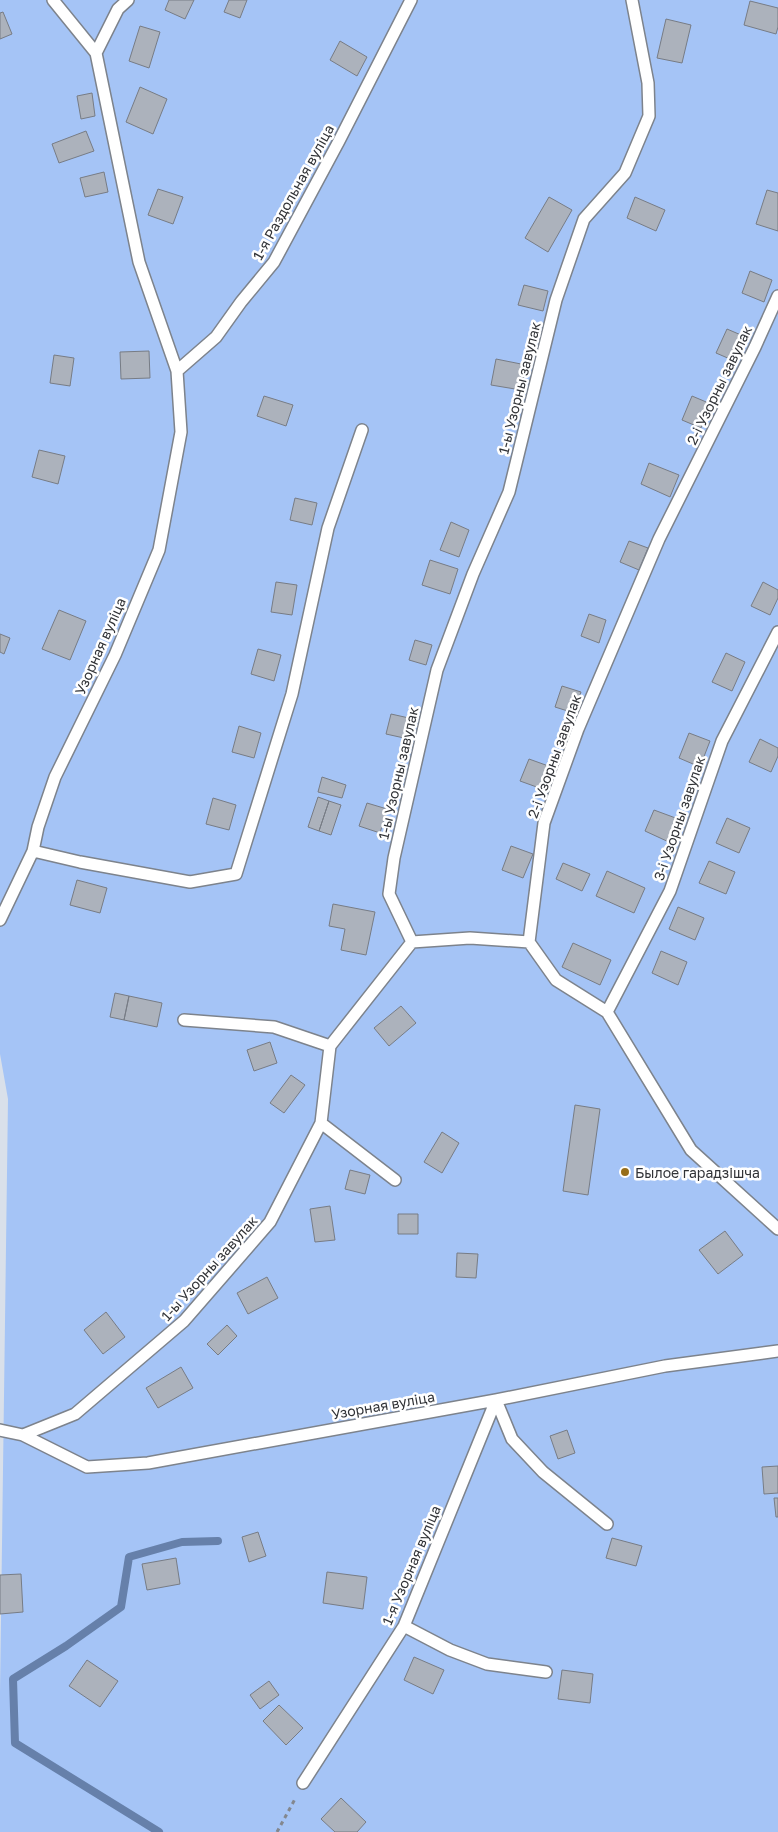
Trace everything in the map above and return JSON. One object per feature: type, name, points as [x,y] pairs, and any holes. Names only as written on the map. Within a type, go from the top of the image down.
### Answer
[{"type":"lane","points":[[53,0],[96,53],[139,262],[177,371]]},
{"type":"lane","points":[[96,53],[118,9],[128,0]]},
{"type":"lane","name":"1-я Раздольная вуліца","points":[[177,371],[216,337],[274,262],[339,141],[411,0]]},
{"type":"lane","name":"1-ы Узорны завулак","points":[[412,942],[389,894],[394,858],[437,670],[473,574],[509,492],[556,300],[584,219],[625,173],[649,116],[648,83],[632,0]]},
{"type":"lane","name":"2-і Узорны завулак","points":[[530,942],[544,823],[578,729],[659,539],[778,296]]},
{"type":"lane","name":"Узорная вуліца","points":[[0,920],[33,851],[38,827],[55,778],[115,655],[158,550],[181,432],[177,371]]},
{"type":"lane","points":[[33,851],[80,862],[190,882],[236,874],[292,694],[328,528],[362,430]]},
{"type":"lane","name":"3-і Узорны завулак","points":[[606,1012],[670,891],[722,741],[778,632]]},
{"type":"lane","points":[[184,1020],[274,1027],[330,1046],[412,942],[470,938],[530,942],[556,980],[606,1012],[691,1150],[778,1229]]},
{"type":"lane","name":"1-ы Узорны завулак","points":[[23,1436],[75,1414],[184,1321],[270,1222],[321,1123],[330,1046]]},
{"type":"lane","points":[[321,1123],[395,1180]]},
{"type":"lane","name":"Узорная вуліца","points":[[0,1430],[23,1436],[87,1467],[148,1463],[496,1400],[666,1366],[778,1351]]},
{"type":"lane","points":[[496,1400],[512,1439],[543,1472],[606,1524]]},
{"type":"lane","name":"1-я Узорная вуліца","points":[[303,1783],[404,1626],[496,1400]]},
{"type":"lane","points":[[404,1626],[450,1650],[487,1664],[546,1672]]},
{"type":"path","points":[[277,1832],[303,1783]]},
{"type":"shaded area","points":[[0,0],[778,0],[778,1832],[0,1832],[0,1693],[8,1099],[0,1054]]},
{"type":"building","points":[[169,0],[194,0],[185,19],[165,10]]},
{"type":"building","points":[[229,0],[247,0],[240,18],[224,12]]},
{"type":"building","points":[[750,1],[778,8],[776,34],[744,25]]},
{"type":"building","points":[[3,12],[12,34],[0,39],[0,13]]},
{"type":"building","points":[[666,19],[691,25],[682,63],[657,58]]},
{"type":"building","points":[[140,26],[160,32],[149,68],[129,61]]},
{"type":"building","points":[[340,41],[367,57],[357,76],[330,60]]},
{"type":"building","points":[[140,87],[167,99],[153,134],[126,122]]},
{"type":"building","points":[[92,93],[95,116],[81,119],[77,96]]},
{"type":"building","points":[[86,131],[94,151],[59,163],[52,144]]},
{"type":"building","points":[[104,172],[108,192],[85,197],[80,178]]},
{"type":"building","points":[[158,189],[183,197],[173,224],[148,215]]},
{"type":"building","points":[[767,190],[778,193],[778,231],[756,224]]},
{"type":"building","points":[[549,197],[572,210],[548,252],[525,238]]},
{"type":"building","points":[[635,197],[665,210],[656,231],[627,218]]},
{"type":"building","points":[[750,271],[772,280],[764,302],[742,293]]},
{"type":"building","points":[[524,285],[548,291],[543,311],[518,305]]},
{"type":"building","points":[[727,329],[748,338],[737,362],[716,353]]},
{"type":"building","points":[[149,351],[150,378],[121,379],[120,352]]},
{"type":"building","points":[[54,355],[74,358],[70,386],[50,383]]},
{"type":"building","points":[[496,359],[526,365],[521,390],[491,385]]},
{"type":"building","points":[[264,396],[293,405],[286,426],[257,416]]},
{"type":"building","points":[[692,396],[711,404],[701,428],[682,420]]},
{"type":"building","points":[[39,450],[65,456],[58,484],[32,477]]},
{"type":"building","points":[[649,463],[679,475],[670,497],[641,484]]},
{"type":"building","points":[[295,498],[317,503],[312,525],[290,520]]},
{"type":"building","points":[[451,522],[469,530],[459,557],[440,550]]},
{"type":"building","points":[[629,541],[648,548],[639,570],[620,562]]},
{"type":"building","points":[[430,560],[458,569],[450,594],[422,585]]},
{"type":"building","points":[[276,582],[297,585],[292,615],[271,612]]},
{"type":"building","points":[[763,582],[778,590],[778,598],[770,615],[751,606]]},
{"type":"building","points":[[59,610],[86,621],[70,660],[42,649]]},
{"type":"building","points":[[589,614],[606,620],[599,643],[581,636]]},
{"type":"building","points":[[0,634],[10,638],[4,654],[0,652]]},
{"type":"building","points":[[415,640],[432,645],[426,665],[409,660]]},
{"type":"building","points":[[258,649],[281,655],[274,681],[251,674]]},
{"type":"building","points":[[726,653],[745,662],[732,691],[712,682]]},
{"type":"building","points":[[562,686],[581,692],[574,713],[555,707]]},
{"type":"building","points":[[391,714],[409,718],[404,738],[386,734]]},
{"type":"building","points":[[239,726],[261,733],[254,758],[232,752]]},
{"type":"building","points":[[689,733],[710,741],[700,767],[679,758]]},
{"type":"building","points":[[760,739],[778,748],[778,756],[771,772],[749,762]]},
{"type":"building","points":[[529,759],[554,768],[545,790],[520,781]]},
{"type":"building","points":[[322,777],[346,785],[342,798],[318,792]]},
{"type":"building","points":[[318,797],[329,801],[319,831],[308,827]]},
{"type":"building","points":[[213,798],[236,805],[229,830],[206,824]]},
{"type":"building","points":[[329,801],[341,805],[331,835],[319,831]]},
{"type":"building","points":[[367,803],[387,809],[380,833],[359,826]]},
{"type":"building","points":[[654,810],[681,820],[671,843],[645,831]]},
{"type":"building","points":[[727,818],[750,828],[739,853],[716,843]]},
{"type":"building","points":[[511,846],[533,854],[523,878],[502,870]]},
{"type":"building","points":[[709,861],[735,872],[726,894],[699,883]]},
{"type":"building","points":[[563,863],[590,874],[582,891],[556,879]]},
{"type":"building","points":[[607,871],[645,888],[634,913],[596,896]]},
{"type":"building","points":[[77,880],[107,888],[100,913],[70,905]]},
{"type":"building","points":[[333,904],[375,912],[366,955],[341,950],[345,929],[329,926]]},
{"type":"building","points":[[678,907],[704,918],[695,940],[669,929]]},
{"type":"building","points":[[573,943],[611,960],[600,985],[562,967]]},
{"type":"building","points":[[661,951],[687,962],[678,985],[652,973]]},
{"type":"building","points":[[115,993],[129,996],[124,1020],[110,1017]]},
{"type":"building","points":[[129,996],[162,1003],[157,1027],[124,1020]]},
{"type":"building","points":[[401,1006],[416,1023],[389,1046],[374,1028]]},
{"type":"building","points":[[270,1042],[277,1063],[254,1071],[247,1050]]},
{"type":"building","points":[[291,1075],[305,1085],[284,1113],[270,1103]]},
{"type":"building","points":[[575,1105],[600,1109],[588,1195],[563,1191]]},
{"type":"building","points":[[442,1132],[459,1143],[442,1173],[424,1162]]},
{"type":"building","points":[[350,1170],[370,1175],[365,1194],[345,1189]]},
{"type":"building","points":[[330,1206],[335,1240],[315,1242],[310,1209]]},
{"type":"building","points":[[398,1214],[418,1214],[418,1234],[398,1234]]},
{"type":"building","points":[[725,1231],[743,1255],[718,1274],[699,1250]]},
{"type":"building","points":[[457,1253],[478,1254],[476,1278],[456,1277]]},
{"type":"building","points":[[267,1277],[278,1298],[248,1314],[237,1293]]},
{"type":"building","points":[[106,1312],[125,1337],[103,1354],[84,1330]]},
{"type":"building","points":[[227,1325],[237,1336],[218,1355],[207,1344]]},
{"type":"building","points":[[181,1367],[193,1388],[158,1408],[146,1388]]},
{"type":"building","points":[[567,1430],[575,1453],[558,1459],[550,1436]]},
{"type":"building","points":[[778,1466],[778,1493],[764,1494],[762,1467]]},
{"type":"building","points":[[774,1498],[778,1498],[778,1517],[776,1517]]},
{"type":"building","points":[[258,1532],[266,1556],[249,1562],[242,1537]]},
{"type":"building","points":[[612,1538],[642,1546],[636,1566],[606,1558]]},
{"type":"building","points":[[176,1558],[180,1584],[147,1590],[142,1564]]},
{"type":"building","points":[[327,1572],[367,1577],[363,1609],[323,1603]]},
{"type":"building","points":[[21,1574],[23,1612],[0,1614],[0,1575]]},
{"type":"building","points":[[414,1657],[444,1670],[433,1694],[404,1680]]},
{"type":"building","points":[[87,1660],[118,1681],[100,1707],[69,1686]]},
{"type":"building","points":[[562,1670],[593,1674],[590,1703],[558,1699]]},
{"type":"building","points":[[269,1681],[279,1695],[260,1709],[250,1695]]},
{"type":"building","points":[[279,1705],[303,1728],[286,1745],[263,1721]]},
{"type":"building","points":[[341,1798],[366,1822],[357,1832],[335,1832],[321,1819]]},
{"type":"waterway","points":[[159,1832],[15,1743],[13,1679],[66,1646],[121,1607],[129,1557],[182,1542],[218,1541]]},
{"type":"place","name":"Былое гарадзішча","points":[[625,1172]]}]
